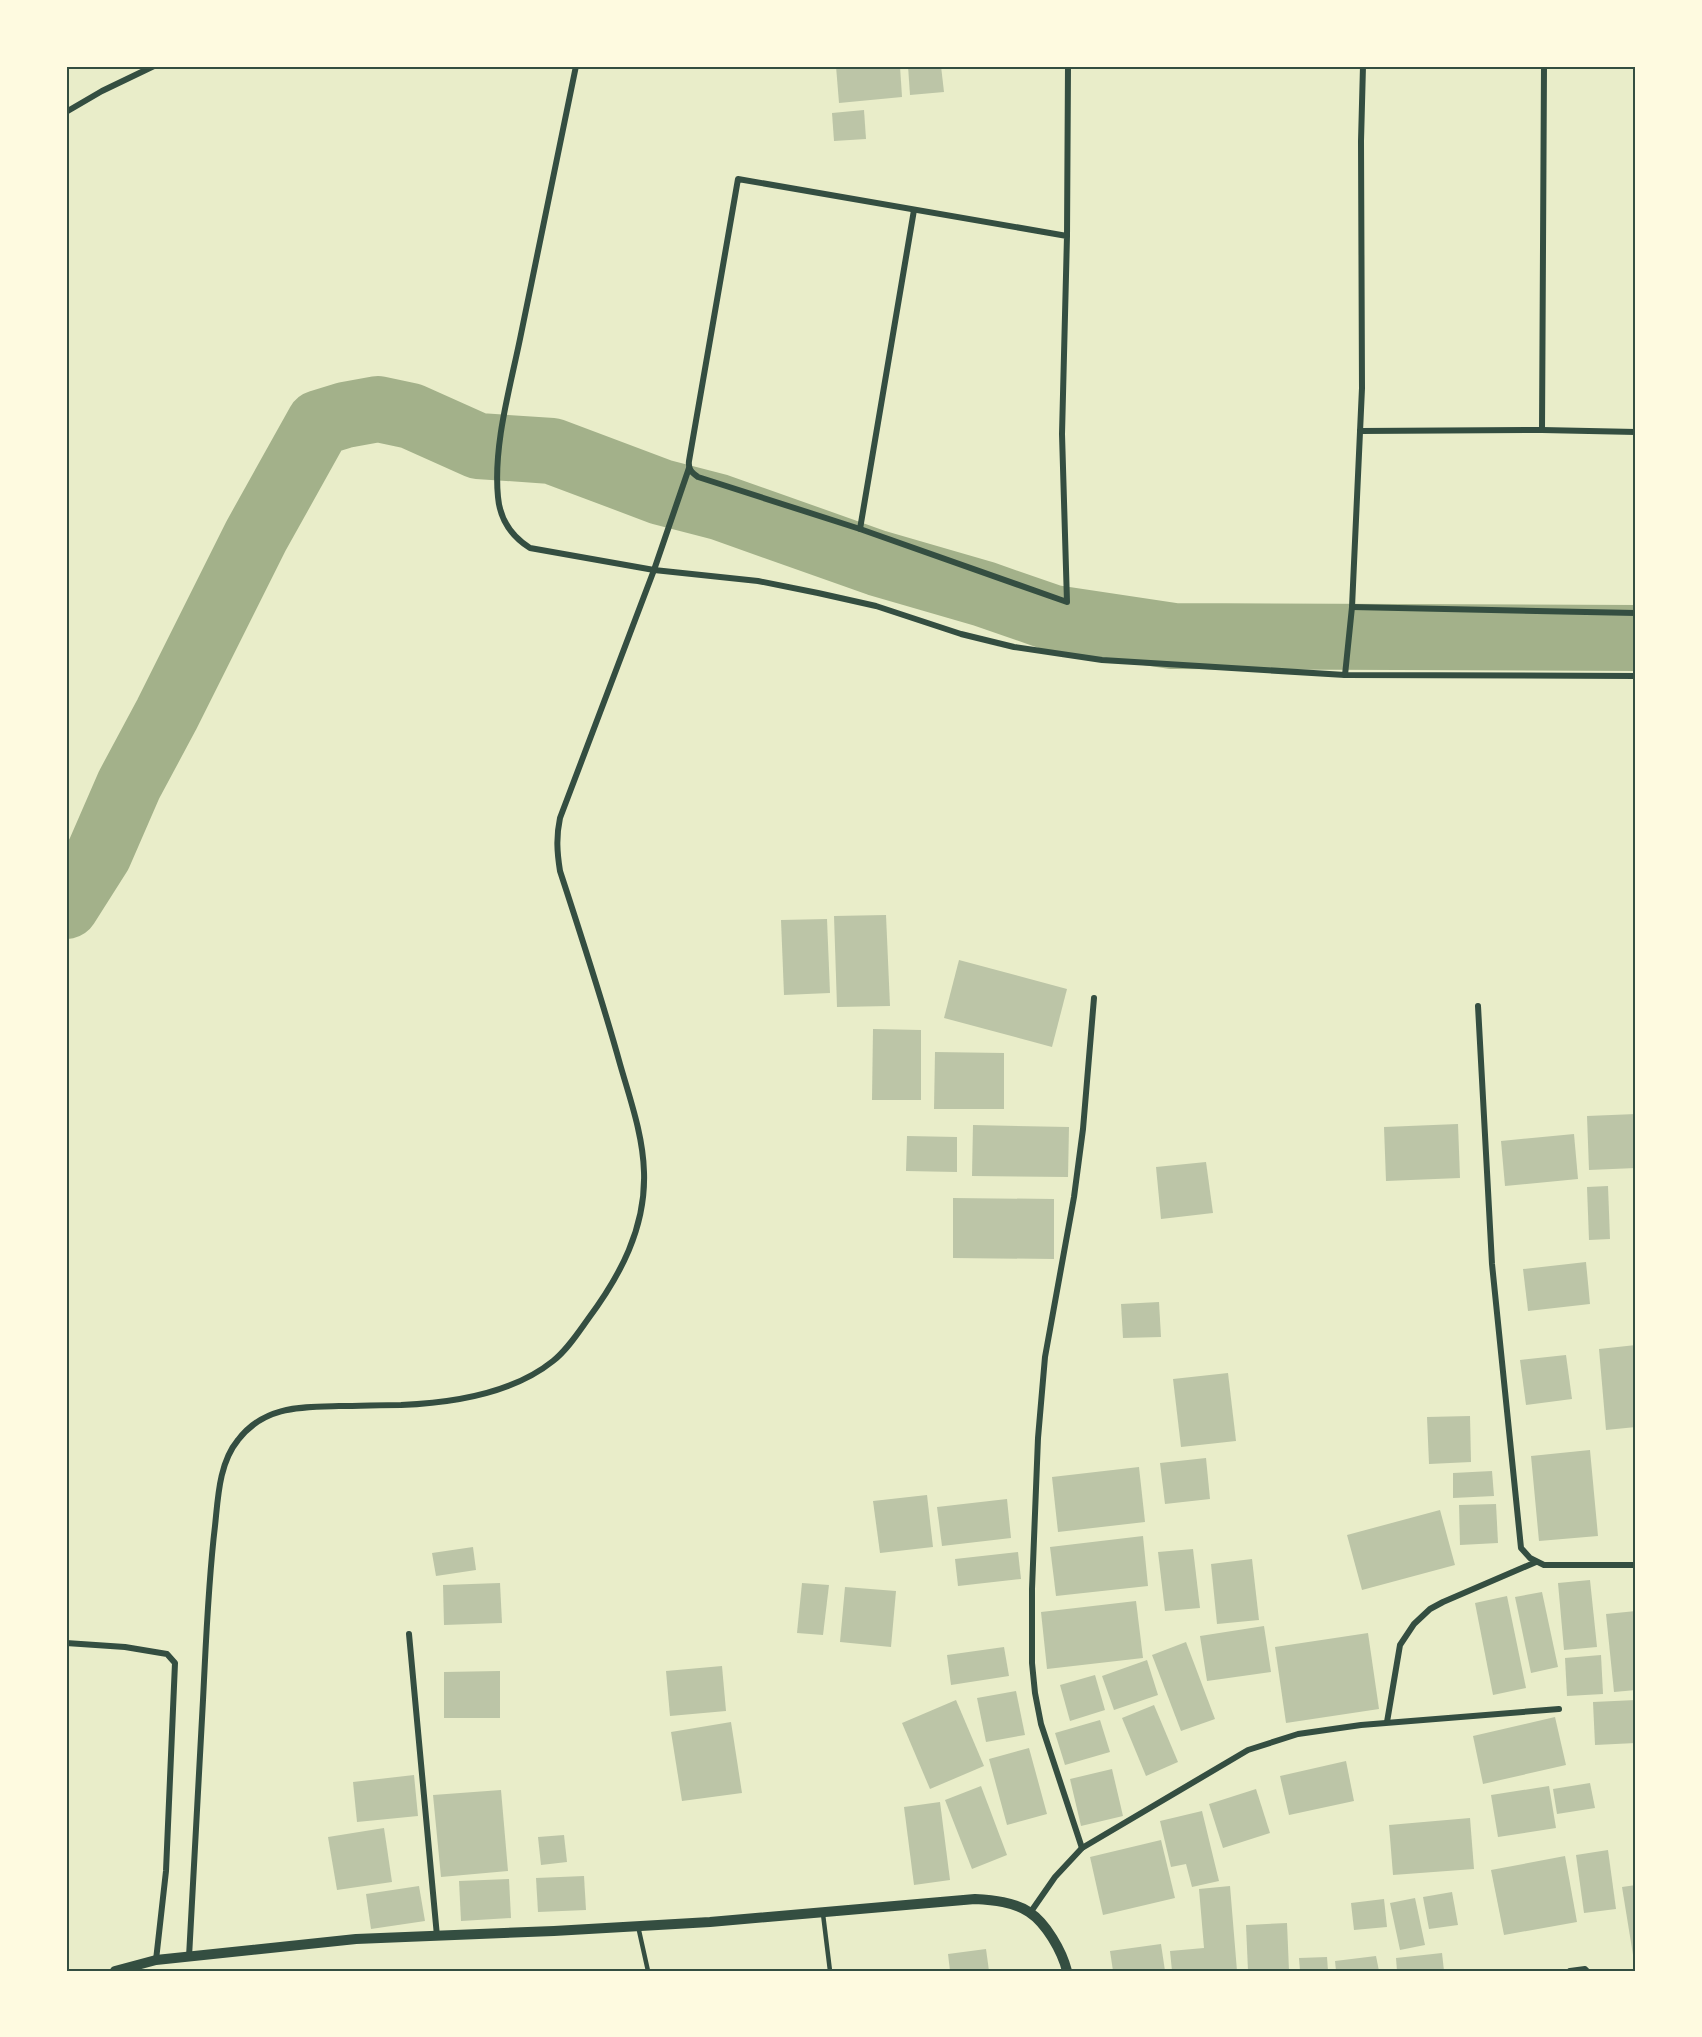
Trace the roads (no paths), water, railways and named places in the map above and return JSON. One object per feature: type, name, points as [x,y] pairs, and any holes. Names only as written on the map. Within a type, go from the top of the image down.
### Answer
[{"type":"street","points":[[66,112],[102,91],[154,66]]},
{"type":"street","points":[[576,66],[503,427],[497,467],[501,513],[507,528],[516,540],[530,548],[654,570],[758,581],[818,592],[876,606],[1014,647],[1102,660],[1345,675],[1636,676]]},
{"type":"street","points":[[689,468],[698,477],[860,529],[1067,602],[1062,434],[1068,66]]},
{"type":"street","points":[[1345,675],[1352,607],[1364,326],[1361,141],[1363,66]]},
{"type":"street","points":[[1542,430],[1544,66]]},
{"type":"street","points":[[189,1957],[211,1557],[220,1484],[226,1463],[236,1442],[251,1425],[269,1415],[297,1407],[406,1405],[492,1392],[532,1375],[554,1360],[566,1347],[609,1290],[625,1262],[635,1234],[644,1174],[640,1133],[613,1038],[560,871],[556,835],[560,818],[654,570],[689,468],[738,179],[1067,236]]},
{"type":"street","points":[[860,529],[914,210]]},
{"type":"street","points":[[1360,431],[1636,432]]},
{"type":"street","points":[[1352,607],[1636,613]]},
{"type":"street","points":[[1082,1848],[1041,1724],[1035,1693],[1032,1663],[1032,1589],[1038,1438],[1046,1357],[1074,1197],[1083,1129],[1094,998]]},
{"type":"street","points":[[1478,1005],[1492,1264],[1520,1544],[1525,1554],[1544,1565],[1636,1565]]},
{"type":"street","points":[[1387,1722],[1400,1645],[1414,1624],[1443,1602],[1536,1562]]},
{"type":"street","points":[[409,1634],[437,1936]]},
{"type":"street","points":[[66,1643],[125,1647],[167,1654],[175,1663],[166,1871],[156,1960]]},
{"type":"street","points":[[1030,1912],[1055,1877],[1082,1848],[1248,1750],[1298,1734],[1387,1722],[1558,1709]]},
{"type":"street","points":[[115,1971],[156,1960],[356,1939],[638,1926],[975,1899],[993,1900],[1030,1912],[1049,1933],[1060,1951],[1067,1971]]},
{"type":"street","points":[[1570,1971],[1585,1969],[1587,1971]]},
{"type":"lane","points":[[823,1912],[830,1971]]},
{"type":"lane","points":[[638,1926],[648,1971]]},
{"type":"waterway","points":[[66,906],[99,854],[129,785],[256,536],[319,423],[378,409],[411,416],[478,446],[552,451],[661,492],[719,507],[877,563],[984,594],[1053,618],[1173,636],[1636,638]]}]
